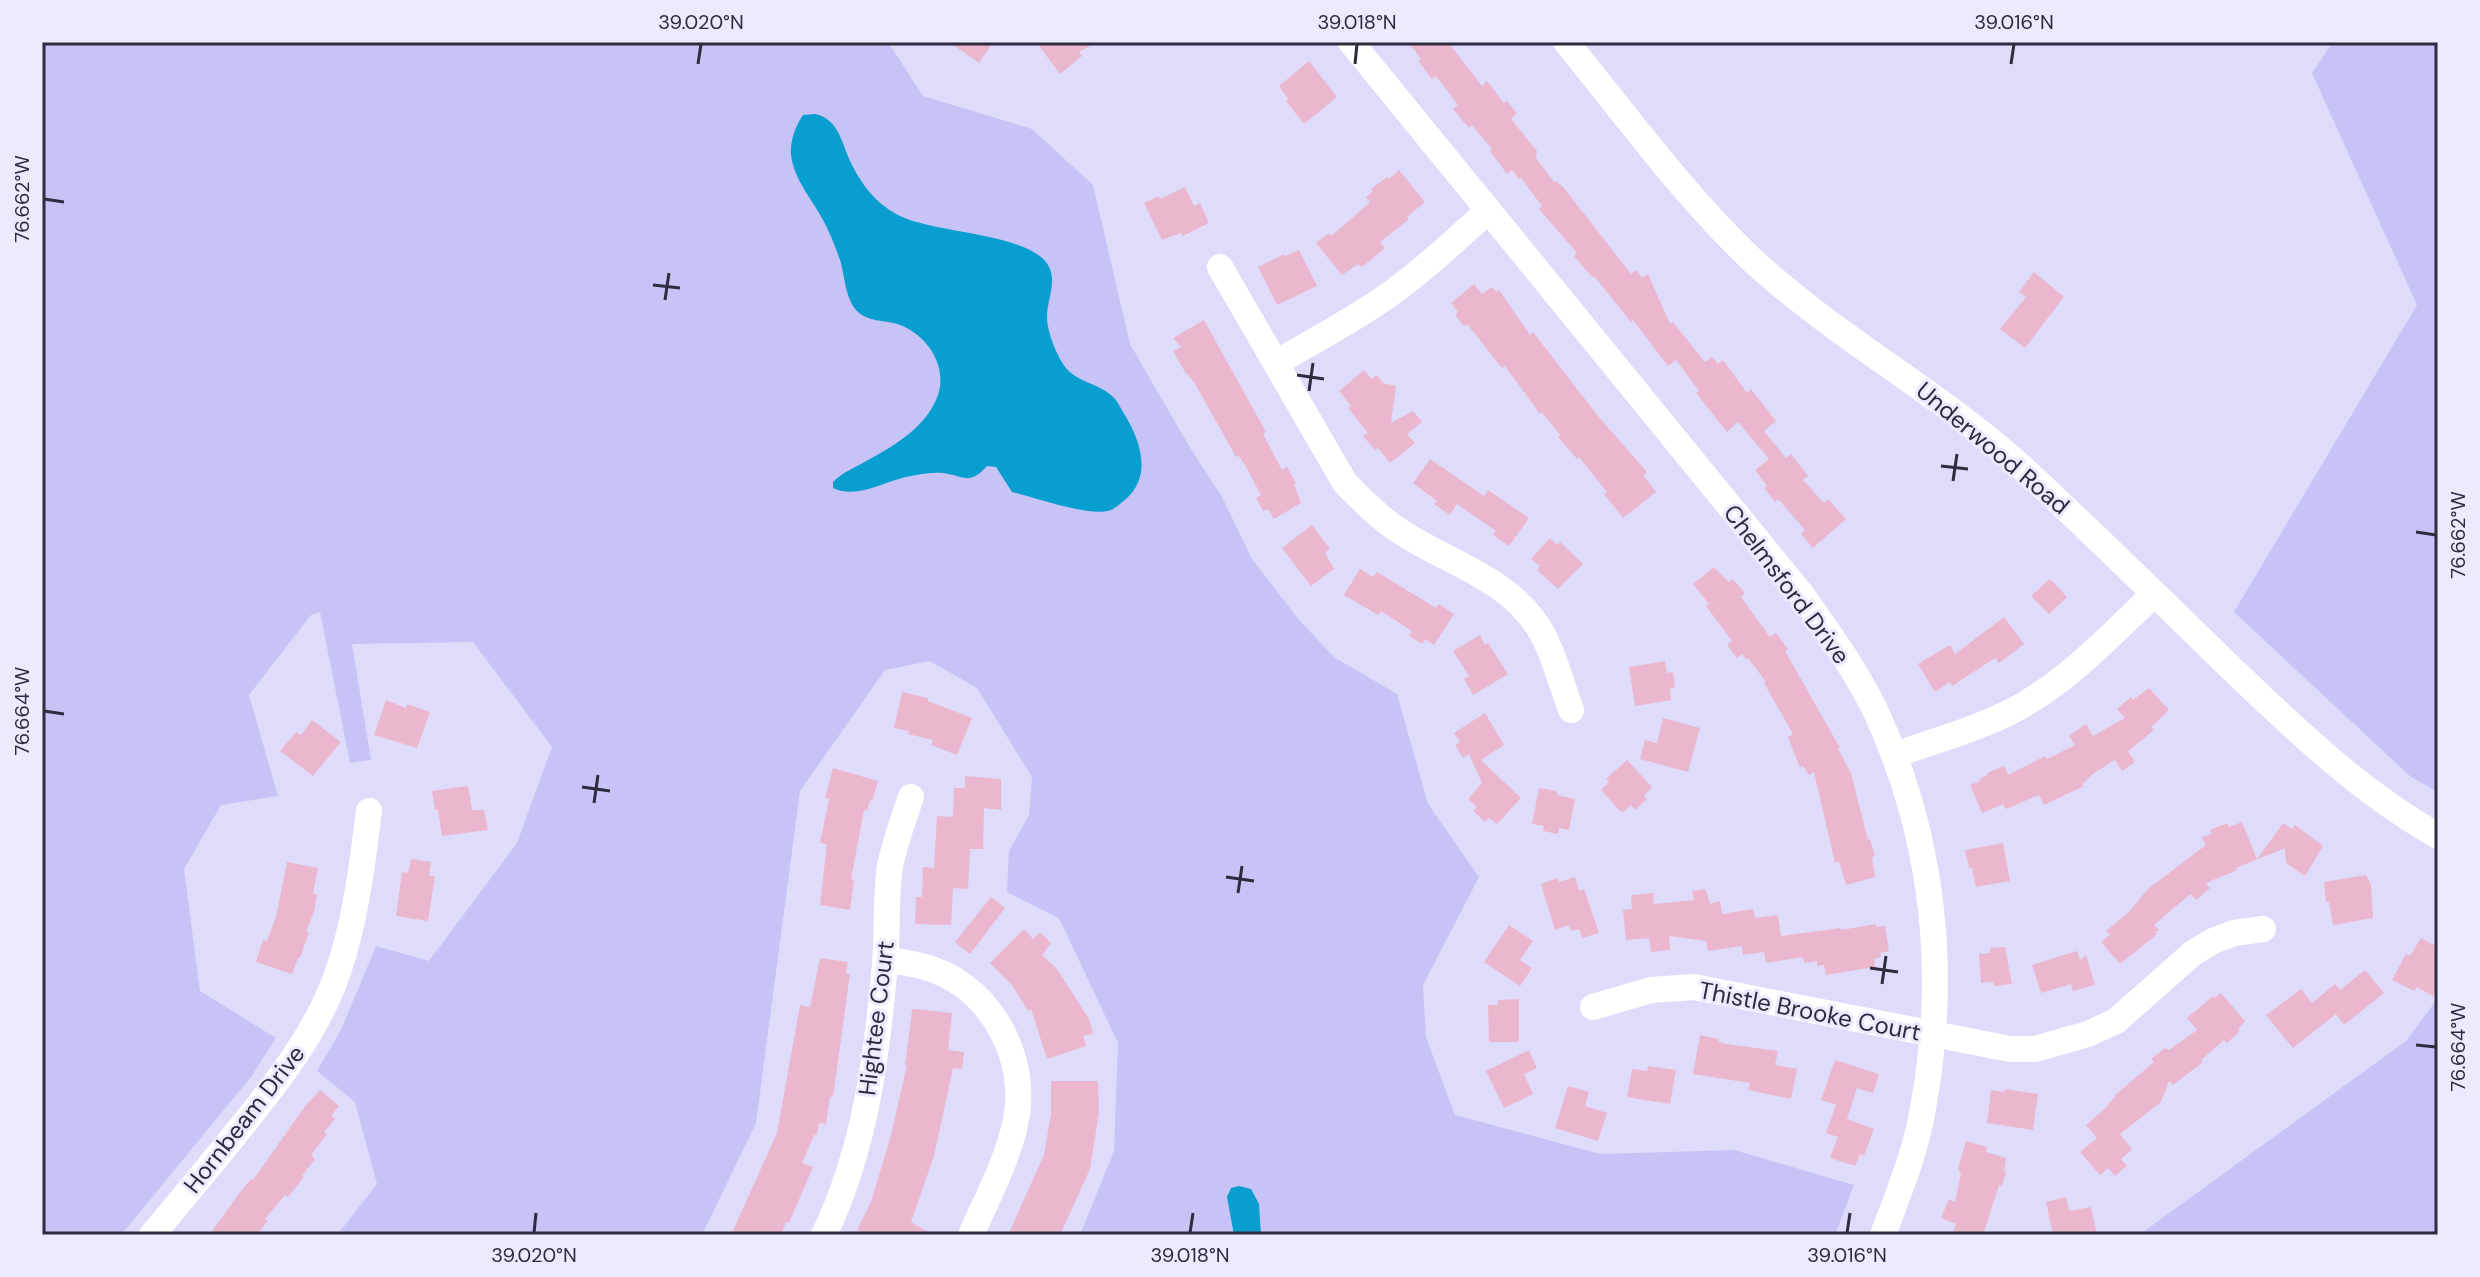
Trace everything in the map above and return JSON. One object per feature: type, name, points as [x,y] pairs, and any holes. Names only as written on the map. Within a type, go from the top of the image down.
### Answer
[{"type":"street","name":"Chelmsford Drive","points":[[1351,42],[1802,595],[1875,710],[1894,755],[1921,848],[1934,924],[1937,981],[1923,1110],[1906,1172],[1883,1235]]},
{"type":"street","name":"Underwood Road","points":[[1566,42],[1706,214],[1751,258],[1798,299],[1956,412],[2004,452],[2075,516],[2304,738],[2360,785],[2406,818],[2438,836]]},
{"type":"street","points":[[1277,362],[1386,297],[1488,211]]},
{"type":"street","points":[[1220,267],[1345,483],[1372,510],[1408,536],[1479,573],[1506,592],[1526,612],[1543,635],[1571,710]]},
{"type":"street","points":[[1894,755],[1976,726],[2015,709],[2049,688],[2088,657],[2154,594]]},
{"type":"street","name":"Hightee Court","points":[[824,1235],[846,1182],[873,1075],[886,960],[890,869],[911,797]]},
{"type":"street","name":"Hornbeam Drive","points":[[152,1235],[272,1089],[317,1019],[337,975],[349,936],[369,811]]},
{"type":"street","name":"Thistle Brooke Court","points":[[1593,1007],[1651,990],[1694,987],[2010,1049],[2035,1049],[2088,1034],[2116,1021],[2193,953],[2234,933],[2263,929]]},
{"type":"street","points":[[886,960],[936,970],[970,990],[986,1007],[1011,1051],[1019,1096],[1016,1120],[1009,1147],[971,1235]]},
{"type":"shaded area","points":[[42,42],[888,42],[923,96],[1032,129],[1093,185],[1130,344],[1222,497],[1252,559],[1300,621],[1334,657],[1397,694],[1428,804],[1479,877],[1423,985],[1426,1037],[1455,1115],[1600,1154],[1734,1150],[1854,1185],[1835,1235],[1080,1235],[1114,1151],[1118,1043],[1059,918],[1007,892],[1009,851],[1029,815],[1032,777],[977,688],[930,661],[885,670],[800,791],[756,1123],[702,1235],[337,1235],[377,1184],[355,1102],[317,1071],[341,1030],[376,946],[429,961],[517,843],[552,747],[473,642],[352,644],[371,760],[350,763],[320,612],[311,615],[249,695],[278,796],[221,805],[184,869],[200,991],[276,1038],[251,1077],[121,1235],[66,1235],[61,1232],[42,1235]]},
{"type":"shaded area","points":[[2333,42],[2438,42],[2438,792],[2411,777],[2234,612],[2417,305],[2312,73]]},
{"type":"shaded area","points":[[2438,998],[2438,1235],[2139,1235],[2406,1041]]},
{"type":"water","points":[[815,114],[835,127],[860,180],[889,210],[912,221],[1021,246],[1037,254],[1048,265],[1052,285],[1047,319],[1057,353],[1074,375],[1114,398],[1139,445],[1139,479],[1126,499],[1111,510],[1102,512],[1063,506],[1012,492],[996,467],[987,466],[971,478],[931,473],[901,478],[862,491],[833,488],[833,482],[841,475],[889,448],[918,425],[938,395],[940,373],[932,352],[917,335],[897,324],[866,317],[857,311],[850,300],[832,240],[800,181],[791,155],[792,139],[800,120],[803,115]]},
{"type":"water","points":[[1231,1188],[1251,1189],[1259,1204],[1261,1235],[1234,1235],[1227,1197]]},
{"type":"building","points":[[949,42],[993,42],[979,63]]},
{"type":"building","points":[[1036,42],[1097,42],[1079,52],[1082,56],[1060,74]]},
{"type":"building","points":[[1408,42],[1448,42],[1482,86],[1487,81],[1504,103],[1507,101],[1517,113],[1511,119],[1537,151],[1536,158],[1554,182],[1564,188],[1631,274],[1636,270],[1642,278],[1648,274],[1670,324],[1673,322],[1705,362],[1712,357],[1718,364],[1723,360],[1747,393],[1751,389],[1776,421],[1764,431],[1786,458],[1791,454],[1808,476],[1803,480],[1824,503],[1828,499],[1846,519],[1813,548],[1801,534],[1805,530],[1778,499],[1775,502],[1755,470],[1769,459],[1738,422],[1727,432],[1696,393],[1699,391],[1676,360],[1668,366],[1633,320],[1631,322],[1574,256],[1577,253],[1539,209],[1542,206],[1521,178],[1512,170],[1507,174],[1490,151],[1492,149],[1472,125],[1469,128],[1453,109],[1458,105],[1435,76],[1432,79]]},
{"type":"building","points":[[1309,61],[1337,97],[1304,124],[1279,86]]},
{"type":"building","points":[[1399,170],[1425,202],[1380,242],[1385,248],[1362,267],[1358,264],[1342,275],[1316,243],[1329,233],[1331,236],[1351,219],[1370,202],[1366,197],[1373,191],[1371,189]]},
{"type":"building","points":[[1185,187],[1194,206],[1200,203],[1209,223],[1183,236],[1181,233],[1162,240],[1144,203]]},
{"type":"building","points":[[1299,250],[1317,286],[1277,305],[1258,267]]},
{"type":"building","points":[[2034,272],[2064,297],[2025,348],[2000,329],[2026,297],[2019,292]]},
{"type":"building","points":[[1474,284],[1482,294],[1492,287],[1496,292],[1499,290],[1530,335],[1533,332],[1598,416],[1647,472],[1643,475],[1656,492],[1623,518],[1604,494],[1607,492],[1558,437],[1560,435],[1542,412],[1540,414],[1505,366],[1502,368],[1467,324],[1464,326],[1455,315],[1458,312],[1451,303]]},
{"type":"building","points":[[1204,320],[1266,432],[1263,434],[1282,470],[1287,467],[1296,483],[1301,503],[1274,519],[1268,509],[1263,511],[1256,498],[1261,495],[1245,465],[1238,455],[1236,457],[1173,351],[1181,347],[1173,338]]},
{"type":"building","points":[[1364,370],[1372,379],[1377,375],[1383,383],[1396,386],[1391,423],[1413,411],[1422,422],[1407,434],[1415,443],[1390,463],[1363,436],[1368,433],[1339,391]]},
{"type":"building","points":[[1430,459],[1484,496],[1488,490],[1529,518],[1509,546],[1493,535],[1496,531],[1457,504],[1450,515],[1413,483]]},
{"type":"building","points":[[1312,525],[1330,549],[1325,553],[1334,569],[1311,586],[1282,548]]},
{"type":"building","points":[[1550,538],[1557,545],[1560,542],[1583,564],[1558,589],[1537,570],[1540,566],[1531,559]]},
{"type":"building","points":[[1714,567],[1729,582],[1733,579],[1745,593],[1741,597],[1770,637],[1776,633],[1788,649],[1785,651],[1840,748],[1851,773],[1875,856],[1872,857],[1875,877],[1846,885],[1839,861],[1835,863],[1814,772],[1809,775],[1803,766],[1800,768],[1788,737],[1793,734],[1766,682],[1748,658],[1742,654],[1737,658],[1727,645],[1732,641],[1693,584]]},
{"type":"building","points":[[1360,569],[1373,577],[1377,572],[1436,608],[1439,604],[1454,614],[1434,645],[1425,639],[1422,644],[1409,636],[1412,631],[1381,611],[1378,615],[1344,595]]},
{"type":"building","points":[[2050,579],[2067,597],[2049,614],[2031,596]]},
{"type":"building","points":[[2004,617],[2024,644],[1999,663],[1995,658],[1952,686],[1950,682],[1935,692],[1918,664],[1950,645],[1955,654]]},
{"type":"building","points":[[1480,635],[1508,674],[1473,695],[1464,679],[1469,676],[1453,651]]},
{"type":"building","points":[[1665,661],[1667,673],[1673,672],[1675,687],[1670,689],[1671,700],[1635,706],[1629,667]]},
{"type":"building","points":[[2149,688],[2169,710],[2151,727],[2154,730],[2128,751],[2135,762],[2122,771],[2115,760],[2094,773],[2082,784],[2084,786],[2044,805],[2039,795],[2006,809],[2003,804],[1982,813],[1970,785],[2004,766],[2008,775],[2075,745],[2069,736],[2086,724],[2093,736],[2125,718],[2117,709]]},
{"type":"building","points":[[902,692],[928,698],[928,701],[972,718],[957,755],[931,745],[933,740],[894,728]]},
{"type":"building","points":[[386,700],[406,708],[407,704],[430,712],[417,748],[374,735]]},
{"type":"building","points":[[1485,713],[1504,745],[1481,760],[1521,798],[1497,824],[1489,818],[1485,822],[1473,811],[1477,807],[1468,799],[1482,783],[1469,754],[1463,758],[1455,745],[1460,742],[1454,733]]},
{"type":"building","points":[[1663,718],[1700,728],[1688,772],[1640,759],[1645,740],[1657,743]]},
{"type":"building","points":[[312,720],[341,742],[313,776],[280,751],[296,732],[301,735]]},
{"type":"building","points":[[1627,760],[1652,787],[1644,796],[1647,799],[1635,810],[1631,805],[1622,813],[1601,790],[1609,782],[1606,779]]},
{"type":"building","points":[[833,768],[878,781],[872,801],[867,811],[864,810],[851,879],[854,880],[850,910],[820,905],[827,844],[820,843],[829,799],[825,798]]},
{"type":"building","points":[[965,776],[1001,779],[1001,810],[984,808],[983,849],[970,849],[968,889],[953,888],[951,925],[915,924],[916,897],[922,897],[923,867],[934,868],[937,816],[953,817],[954,788],[965,788]]},
{"type":"building","points":[[468,786],[472,810],[484,810],[488,830],[442,836],[432,791]]},
{"type":"building","points":[[1539,788],[1575,799],[1569,830],[1559,828],[1558,834],[1543,831],[1544,826],[1532,824]]},
{"type":"building","points":[[2242,822],[2257,859],[2283,823],[2292,829],[2295,825],[2323,846],[2305,876],[2286,863],[2285,848],[2206,883],[2210,888],[2196,900],[2191,894],[2176,906],[2154,925],[2159,930],[2157,934],[2120,964],[2101,942],[2110,935],[2106,931],[2129,912],[2148,889],[2206,845],[2202,837],[2212,834],[2210,830],[2227,823],[2229,827]]},
{"type":"building","points":[[2003,843],[2010,881],[1976,887],[1965,850]]},
{"type":"building","points":[[411,859],[431,862],[429,876],[435,876],[428,921],[396,916],[402,872],[408,873]]},
{"type":"building","points":[[287,862],[318,868],[313,894],[317,894],[314,912],[292,974],[256,962],[263,940],[267,941],[276,917]]},
{"type":"building","points":[[2366,875],[2371,885],[2373,918],[2333,925],[2324,882]]},
{"type":"building","points":[[1575,877],[1579,891],[1584,889],[1599,933],[1582,938],[1579,929],[1571,931],[1569,925],[1555,930],[1541,884],[1558,878],[1559,882]]},
{"type":"building","points":[[1706,889],[1710,904],[1720,901],[1722,914],[1753,909],[1755,918],[1778,915],[1781,936],[1876,924],[1876,927],[1885,926],[1889,951],[1880,953],[1881,957],[1874,959],[1875,967],[1826,975],[1824,965],[1817,966],[1817,961],[1804,963],[1803,957],[1766,963],[1764,952],[1743,955],[1742,946],[1708,951],[1706,941],[1669,936],[1670,950],[1651,952],[1649,938],[1626,940],[1623,910],[1632,909],[1631,895],[1653,893],[1654,904],[1694,900],[1692,891]]},
{"type":"building","points":[[991,897],[1005,908],[970,954],[955,942]]},
{"type":"building","points":[[1509,925],[1533,941],[1520,960],[1532,968],[1520,986],[1484,962]]},
{"type":"building","points":[[1024,929],[1033,939],[1040,932],[1051,943],[1042,955],[1057,969],[1089,1019],[1093,1034],[1083,1036],[1086,1046],[1047,1059],[1031,1009],[1028,1011],[1012,985],[990,963]]},
{"type":"building","points":[[2421,938],[2438,947],[2438,988],[2433,996],[2417,987],[2414,991],[2392,980],[2406,954],[2410,956]]},
{"type":"building","points":[[2005,947],[2012,984],[1994,986],[1993,982],[1981,983],[1979,954],[1990,953],[1990,948]]},
{"type":"building","points":[[2077,951],[2080,960],[2086,955],[2095,985],[2073,991],[2071,984],[2041,993],[2032,965]]},
{"type":"building","points":[[820,958],[848,962],[846,974],[850,974],[833,1097],[830,1097],[826,1124],[819,1123],[817,1135],[814,1135],[802,1163],[813,1167],[781,1235],[731,1235],[777,1133],[800,1005],[810,1007]]},
{"type":"building","points":[[2365,970],[2384,993],[2344,1025],[2336,1014],[2293,1048],[2266,1015],[2301,989],[2312,1003],[2335,984],[2340,990]]},
{"type":"building","points":[[2221,993],[2245,1021],[2238,1029],[2240,1031],[2227,1043],[2224,1040],[2201,1060],[2203,1062],[2173,1085],[2169,1081],[2161,1102],[2120,1134],[2132,1149],[2121,1159],[2127,1166],[2115,1176],[2108,1168],[2100,1175],[2080,1152],[2097,1138],[2086,1125],[2154,1062],[2151,1059],[2197,1030],[2187,1018]]},
{"type":"building","points":[[1519,999],[1519,1042],[1489,1042],[1488,1005],[1498,1005],[1498,1000]]},
{"type":"building","points":[[912,1010],[952,1013],[948,1050],[964,1052],[962,1069],[953,1068],[934,1156],[911,1222],[934,1235],[869,1235],[857,1230],[871,1202],[891,1135],[907,1065]]},
{"type":"building","points":[[1700,1035],[1719,1039],[1726,1044],[1778,1051],[1775,1065],[1797,1069],[1791,1099],[1748,1090],[1750,1083],[1693,1074]]},
{"type":"building","points":[[1529,1050],[1537,1068],[1524,1074],[1533,1094],[1504,1108],[1486,1071]]},
{"type":"building","points":[[1835,1060],[1879,1074],[1873,1093],[1857,1088],[1847,1119],[1874,1129],[1864,1156],[1860,1154],[1855,1166],[1830,1158],[1838,1137],[1826,1133],[1836,1105],[1821,1100]]},
{"type":"building","points":[[1648,1066],[1676,1070],[1670,1104],[1627,1097],[1632,1069],[1647,1071]]},
{"type":"building","points":[[1051,1081],[1098,1081],[1099,1112],[1090,1169],[1060,1235],[1008,1235],[1044,1155],[1051,1114]]},
{"type":"building","points":[[1568,1086],[1589,1092],[1585,1106],[1607,1113],[1598,1141],[1555,1128]]},
{"type":"building","points":[[2005,1089],[2038,1094],[2033,1130],[1987,1123],[1991,1090],[2004,1092]]},
{"type":"building","points":[[320,1090],[339,1106],[331,1116],[335,1119],[324,1132],[327,1134],[311,1155],[315,1159],[304,1177],[265,1219],[268,1221],[256,1235],[209,1235],[306,1105]]},
{"type":"building","points":[[1966,1141],[1987,1147],[1986,1152],[2006,1158],[2002,1186],[1999,1185],[1983,1235],[1952,1235],[1956,1224],[1941,1218],[1949,1199],[1955,1202],[1961,1174],[1958,1169]]},
{"type":"building","points":[[2066,1197],[2069,1211],[2091,1207],[2097,1235],[2053,1235],[2046,1202]]}]
